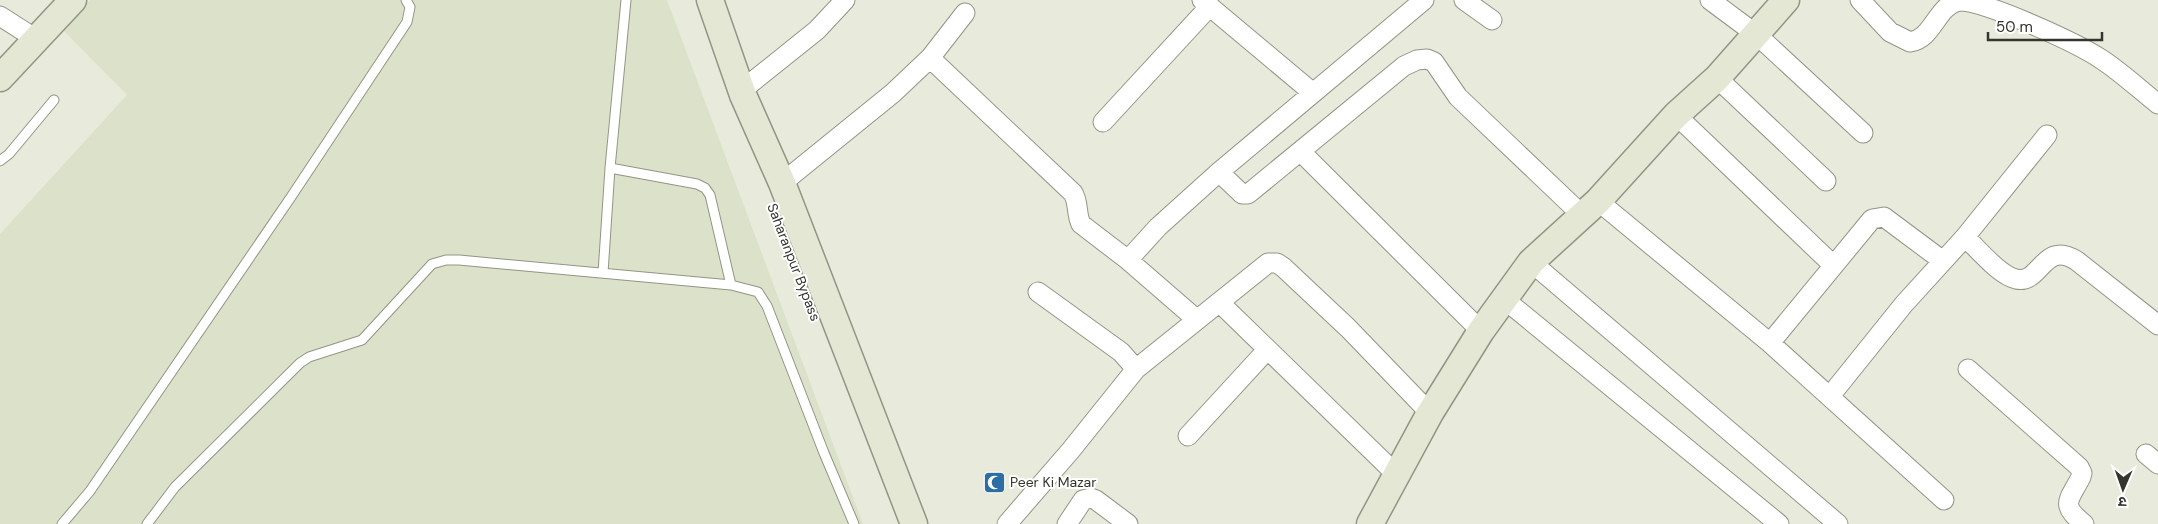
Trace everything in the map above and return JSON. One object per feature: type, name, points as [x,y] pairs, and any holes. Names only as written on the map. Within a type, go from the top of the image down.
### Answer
[{"type":"main road","points":[[0,78],[74,0]]},
{"type":"main road","name":"Saharanpur Bypass","points":[[692,0],[896,524]]},
{"type":"main road","points":[[710,0],[741,91],[782,184],[914,524]]},
{"type":"main road","points":[[1370,524],[1430,413],[1481,330],[1531,262],[1590,208],[1676,115],[1716,78],[1786,0]]},
{"type":"street","points":[[741,91],[817,30],[845,0]]},
{"type":"street","points":[[1128,260],[1158,227],[1219,172],[1424,0]]},
{"type":"street","points":[[1464,0],[1492,20]]},
{"type":"street","points":[[1710,0],[1757,34],[1863,133]]},
{"type":"street","points":[[1860,0],[1890,32],[1910,42],[1921,39],[1950,4],[1963,0],[1984,3],[2044,29],[2101,59],[2158,104]]},
{"type":"street","points":[[1103,122],[1206,3],[1313,93]]},
{"type":"street","points":[[782,184],[893,93],[930,58],[966,13]]},
{"type":"street","points":[[0,16],[36,39]]},
{"type":"street","points":[[930,58],[1072,193],[1078,203],[1078,215],[1081,224],[1128,260],[1196,319]]},
{"type":"street","points":[[1219,172],[1245,195],[1404,66],[1417,60],[1426,59],[1434,62],[1458,97],[1590,208],[1770,343],[1944,500]]},
{"type":"street","points":[[1716,78],[1826,181]]},
{"type":"street","points":[[1676,115],[1833,265]]},
{"type":"street","points":[[1830,396],[1904,304],[1965,237],[2047,135]]},
{"type":"street","points":[[1300,152],[1481,330]]},
{"type":"street","points":[[1770,343],[1872,219],[1879,217],[1889,220],[1943,261]]},
{"type":"street","points":[[1965,237],[2002,272],[2020,280],[2030,275],[2053,255],[2067,255],[2158,325]]},
{"type":"street","points":[[1531,262],[1838,524]]},
{"type":"street","points":[[1007,524],[1071,450],[1136,369],[1268,263],[1276,263],[1348,328],[1430,413]]},
{"type":"street","points":[[1038,292],[1121,352],[1136,369]]},
{"type":"street","points":[[1504,299],[1779,524]]},
{"type":"street","points":[[1220,303],[1397,475]]},
{"type":"street","points":[[1188,436],[1267,350]]},
{"type":"street","points":[[1968,369],[2079,467],[2082,473],[2081,477],[2068,502],[2068,507],[2074,521]]},
{"type":"street","points":[[1067,524],[1084,500],[1091,498],[1128,524]]},
{"type":"lane","points":[[62,524],[90,491],[291,197],[407,22],[410,7],[406,0]]},
{"type":"lane","points":[[603,273],[610,168],[626,0]]},
{"type":"lane","points":[[0,160],[9,154],[54,100]]},
{"type":"lane","points":[[610,168],[690,182],[705,188],[710,194],[731,286]]},
{"type":"lane","points":[[147,524],[175,487],[300,363],[309,358],[362,340],[432,264],[446,260],[731,286],[758,292],[762,297],[854,524]]},
{"type":"shaded area","points":[[90,0],[667,0],[863,524],[0,524],[0,234],[127,95],[62,29]]},
{"type":"place","name":"Peer Ki Mazar","points":[[994,482]]}]
